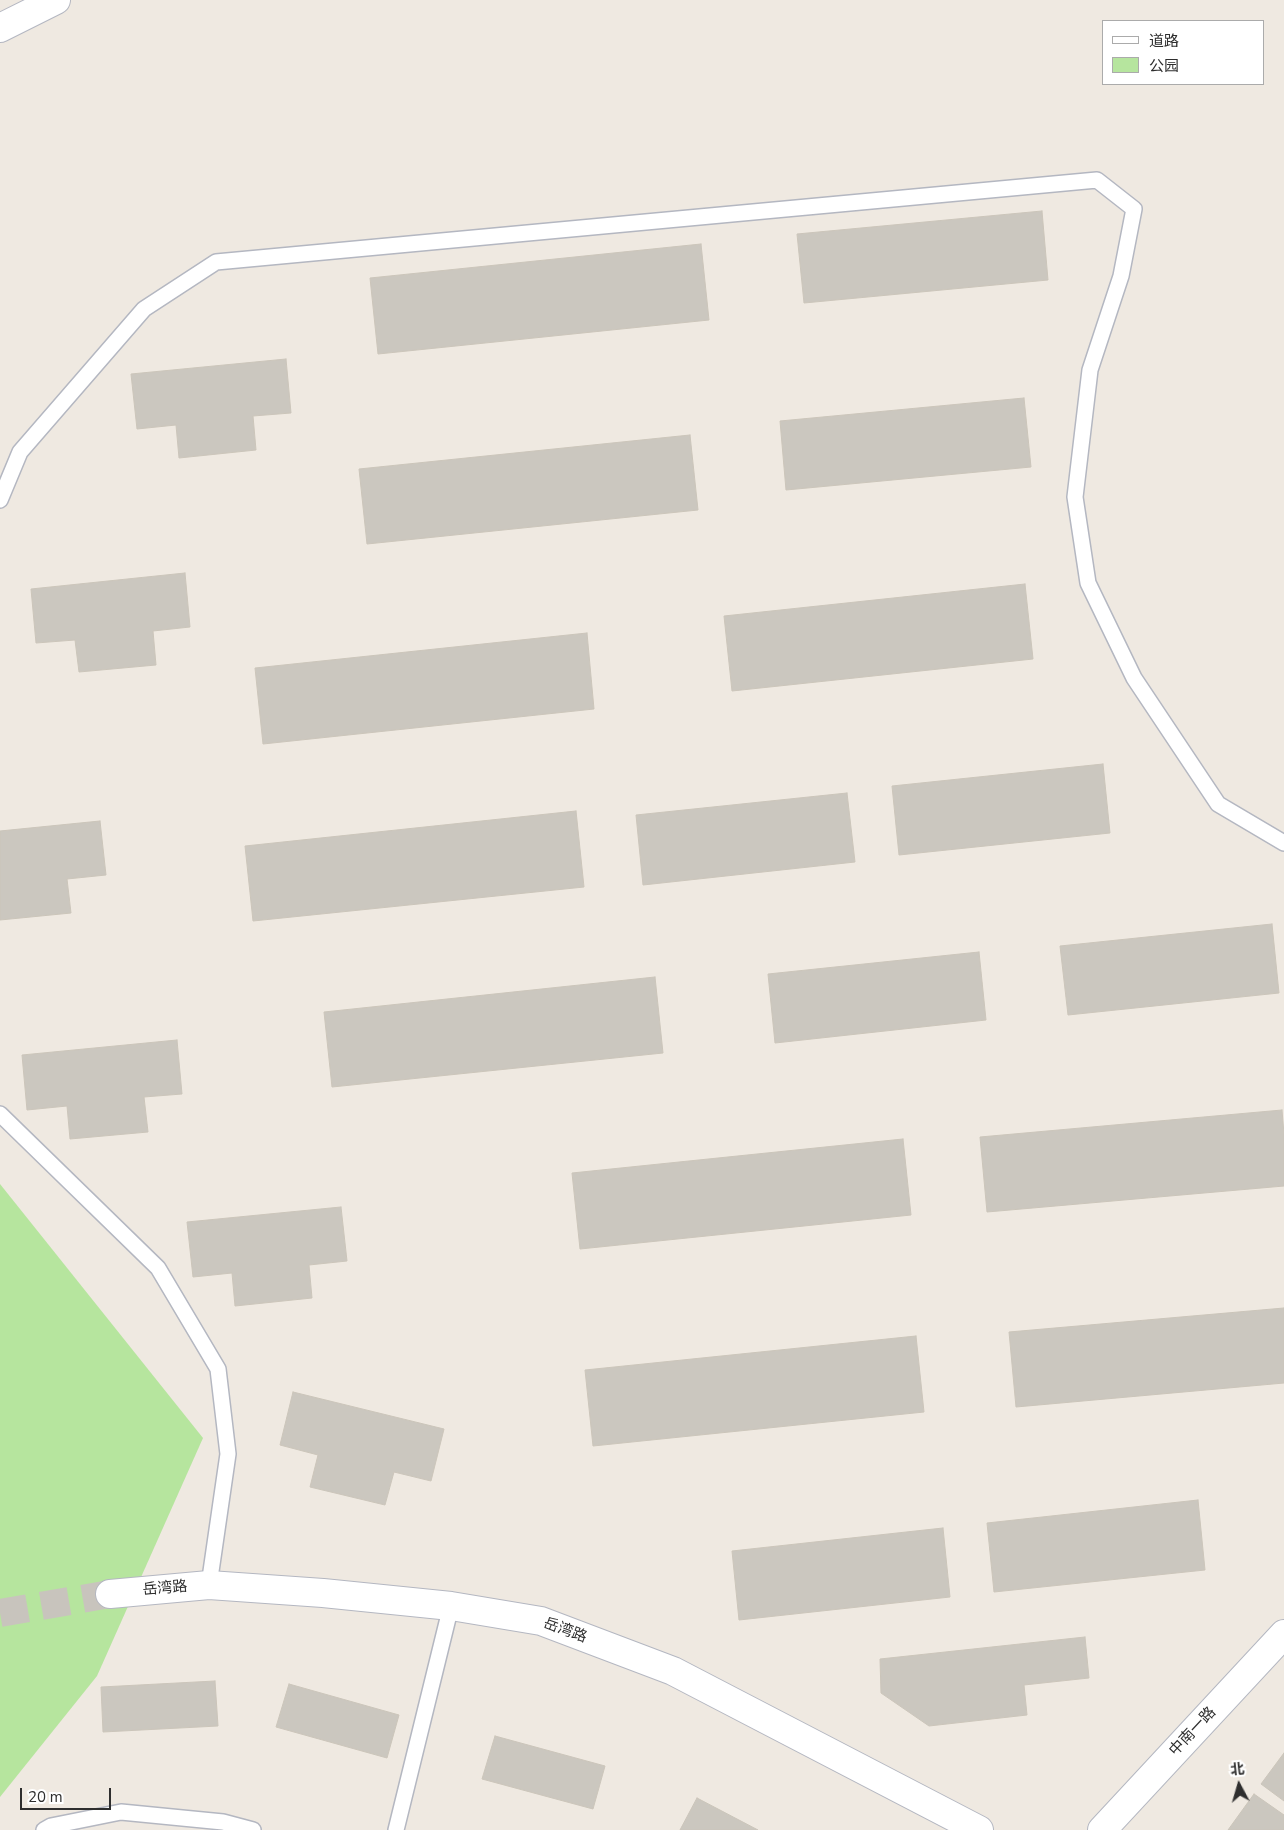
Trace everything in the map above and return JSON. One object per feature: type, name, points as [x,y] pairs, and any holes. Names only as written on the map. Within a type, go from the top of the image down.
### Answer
[{"type":"street","points":[[0,28],[56,0]]},
{"type":"street","name":"岳湾路","points":[[110,1594],[209,1585],[323,1593],[451,1606],[541,1621],[673,1671],[979,1830]]},
{"type":"street","name":"中南一路","points":[[1102,1830],[1284,1634]]},
{"type":"lane","points":[[0,500],[20,452],[144,310],[216,262],[1097,180],[1134,209],[1121,276],[1090,370],[1075,497],[1088,583],[1134,678],[1218,804],[1284,843]]},
{"type":"lane","points":[[0,1114],[158,1268],[218,1369],[228,1454],[209,1585]]},
{"type":"lane","points":[[396,1830],[451,1606]]},
{"type":"lane","points":[[44,1830],[51,1826],[122,1812],[223,1822],[253,1830]]},
{"type":"green space","points":[[0,1184],[203,1438],[97,1676],[0,1797]]},
{"type":"building","points":[[1042,211],[1048,280],[804,303],[797,234]]},
{"type":"building","points":[[701,244],[709,320],[378,354],[370,278]]},
{"type":"building","points":[[286,359],[291,413],[253,416],[256,450],[179,458],[176,425],[137,429],[131,374]]},
{"type":"building","points":[[1024,398],[1031,467],[786,490],[780,421]]},
{"type":"building","points":[[690,435],[698,510],[367,544],[359,469]]},
{"type":"building","points":[[185,573],[190,627],[153,631],[156,665],[79,672],[75,640],[36,643],[31,589]]},
{"type":"building","points":[[1025,584],[1033,659],[732,691],[724,616]]},
{"type":"building","points":[[587,633],[594,709],[263,744],[255,668]]},
{"type":"building","points":[[1103,764],[1110,833],[899,855],[892,786]]},
{"type":"building","points":[[847,793],[855,862],[643,885],[636,815]]},
{"type":"building","points":[[576,811],[584,887],[253,921],[245,846]]},
{"type":"building","points":[[100,821],[106,875],[67,879],[71,913],[0,920],[0,831]]},
{"type":"building","points":[[1272,924],[1279,993],[1068,1015],[1060,946]]},
{"type":"building","points":[[979,952],[986,1020],[775,1043],[768,974]]},
{"type":"building","points":[[655,977],[663,1053],[332,1087],[324,1012]]},
{"type":"building","points":[[177,1040],[182,1094],[144,1097],[148,1132],[70,1139],[67,1106],[27,1110],[22,1055]]},
{"type":"building","points":[[1282,1110],[1284,1186],[987,1212],[980,1137]]},
{"type":"building","points":[[903,1139],[911,1215],[580,1249],[572,1173]]},
{"type":"building","points":[[341,1207],[347,1261],[309,1265],[312,1298],[235,1306],[232,1273],[193,1277],[187,1222]]},
{"type":"building","points":[[1284,1308],[1284,1383],[1016,1407],[1009,1332]]},
{"type":"building","points":[[916,1336],[924,1412],[593,1446],[585,1370]]},
{"type":"building","points":[[293,1392],[444,1429],[431,1481],[394,1472],[385,1505],[310,1487],[318,1455],[280,1445]]},
{"type":"building","points":[[1198,1500],[1205,1570],[994,1592],[987,1523]]},
{"type":"building","points":[[943,1528],[950,1597],[739,1620],[732,1551]]},
{"type":"building","points":[[1085,1637],[1089,1678],[1024,1685],[1027,1715],[929,1726],[881,1693],[880,1659]]},
{"type":"building","points":[[215,1681],[218,1726],[103,1732],[101,1687]]},
{"type":"building","points":[[289,1684],[399,1715],[387,1758],[276,1727]]},
{"type":"building","points":[[495,1736],[605,1766],[593,1809],[482,1779]]},
{"type":"building","points":[[1284,1753],[1284,1801],[1261,1784]]},
{"type":"building","points":[[1254,1794],[1284,1815],[1284,1830],[1228,1830]]},
{"type":"building","points":[[697,1798],[758,1830],[680,1830]]},
{"type":"tunnel","points":[[0,1613],[110,1594]]}]
